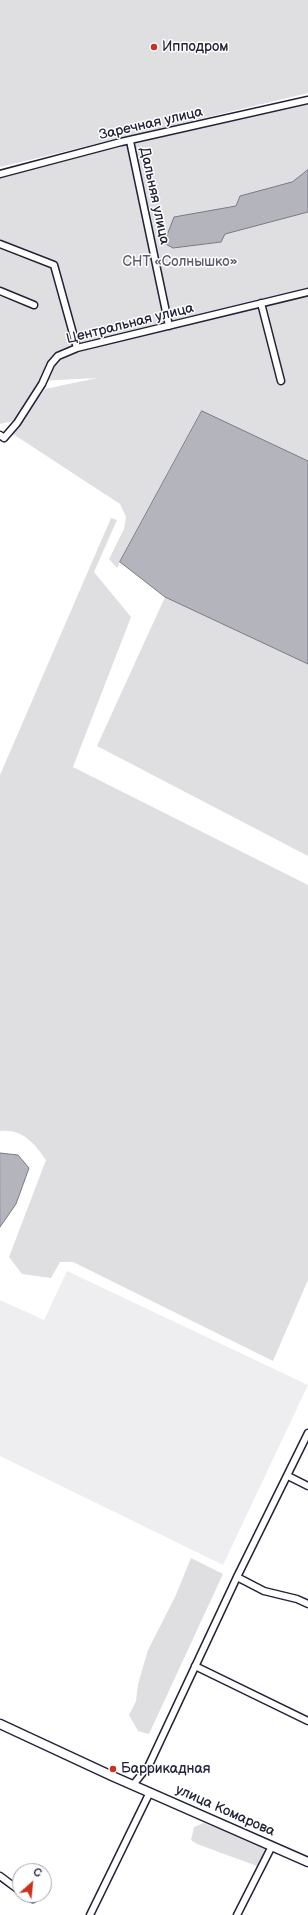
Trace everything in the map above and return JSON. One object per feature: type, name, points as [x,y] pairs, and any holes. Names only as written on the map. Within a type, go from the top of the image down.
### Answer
[{"type":"street","name":"Заречная улица","points":[[0,174],[121,142],[130,142],[308,100]]},
{"type":"street","name":"Дальняя улица","points":[[130,142],[168,326]]},
{"type":"street","points":[[0,244],[54,265],[77,348]]},
{"type":"street","points":[[0,291],[34,305]]},
{"type":"street","name":"Центральная улица","points":[[0,435],[4,438],[17,423],[42,384],[51,364],[58,356],[77,348],[308,292]]},
{"type":"street","points":[[261,304],[281,381]]},
{"type":"street","points":[[133,1785],[149,1765],[237,1577],[308,1433]]},
{"type":"street","points":[[288,1476],[308,1486]]},
{"type":"street","points":[[237,1577],[264,1591],[297,1599],[308,1604]]},
{"type":"street","points":[[195,1666],[308,1721]]},
{"type":"street","name":"улица Комарова","points":[[0,1724],[133,1785],[308,1862]]},
{"type":"street","points":[[90,1915],[150,1792]]},
{"type":"street","points":[[237,1915],[272,1846]]},
{"type":"street","points":[[0,1876],[12,1885]]},
{"type":"shaded area","points":[[308,170],[308,212],[225,234],[221,242],[173,248],[164,243],[174,217],[236,206],[240,196],[292,182]]},
{"type":"shaded area","points":[[202,411],[308,461],[308,664],[165,597],[120,562]]},
{"type":"shaded area","points":[[0,1153],[18,1155],[29,1168],[16,1204],[0,1227]]},
{"type":"shaded area","points":[[67,1271],[308,1385],[223,1565],[0,1456],[0,1300],[44,1320]]},
{"type":"green space","name":"Ипподром","points":[[0,0],[308,0],[308,93],[0,167]]},
{"type":"green space","name":"СНТ «Солнышко»","points":[[308,99],[308,461],[202,411],[117,568],[109,559],[124,529],[126,517],[120,504],[13,434],[45,389],[97,378],[39,381],[13,421],[0,424],[0,175],[118,144]]},
{"type":"green space","points":[[111,518],[117,520],[94,572],[131,617],[73,767],[308,885],[308,1280],[273,1361],[73,1262],[60,1262],[51,1278],[22,1274],[9,1257],[46,1160],[27,1138],[15,1132],[0,1131],[0,775]]},
{"type":"green space","points":[[165,597],[308,664],[308,856],[97,746]]},
{"type":"green space","points":[[191,1558],[223,1574],[149,1734],[138,1731],[129,1715],[136,1701],[138,1684],[148,1650],[175,1597]]},
{"type":"green space","points":[[204,1823],[267,1847],[257,1866],[197,1844],[191,1840],[194,1827]]},
{"type":"place","name":"Ипподром","points":[[154,47]]},
{"type":"place","name":"Баррикадная","points":[[113,1769]]}]
